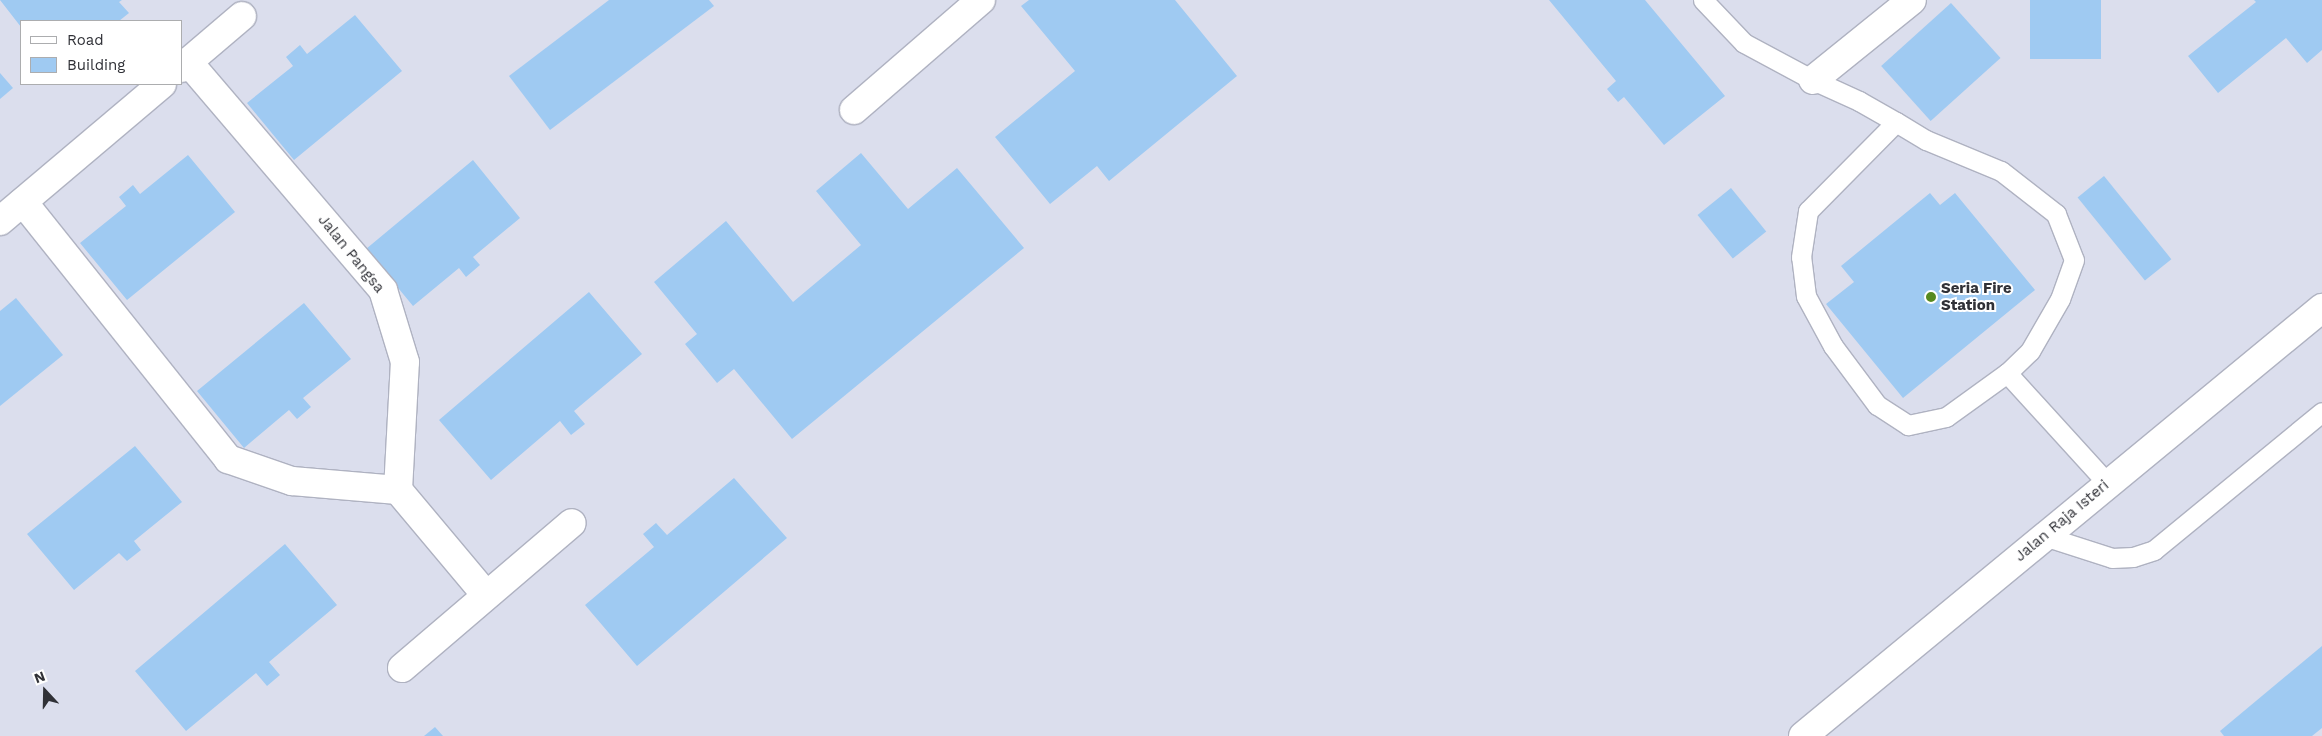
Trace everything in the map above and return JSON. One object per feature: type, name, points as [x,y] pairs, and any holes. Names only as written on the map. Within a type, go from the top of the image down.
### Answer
[{"type":"street","points":[[854,110],[981,0]]},
{"type":"street","points":[[1813,80],[1912,0]]},
{"type":"street","name":"Jalan Pangsa","points":[[242,16],[185,65],[383,290],[405,362],[398,490]]},
{"type":"street","points":[[0,221],[161,85]]},
{"type":"street","points":[[23,202],[228,458],[292,481],[398,490],[486,595]]},
{"type":"street","name":"Jalan Raja Isteri","points":[[1803,736],[2322,308]]},
{"type":"street","points":[[402,668],[572,523]]},
{"type":"lane","points":[[1703,0],[1744,43],[1896,122],[1926,140],[2001,171],[2056,214],[2074,260],[2060,299],[2030,351],[2007,373],[1946,417],[1908,425],[1877,405],[1833,346],[1806,296],[1801,257],[1808,212],[1896,122]]},
{"type":"lane","points":[[2007,373],[2108,484]]},
{"type":"lane","points":[[2044,536],[2112,558],[2133,557],[2154,550],[2322,412]]},
{"type":"building","points":[[0,0],[122,0],[119,2],[129,13],[120,20],[20,20],[20,26]]},
{"type":"building","points":[[609,0],[709,0],[714,6],[550,130],[509,76]]},
{"type":"building","points":[[1029,0],[1175,0],[1237,76],[1109,181],[1097,166],[1050,204],[995,137],[1075,71],[1021,6]]},
{"type":"building","points":[[1549,0],[1645,0],[1725,96],[1664,145],[1624,97],[1618,102],[1607,89],[1616,81]]},
{"type":"building","points":[[2030,0],[2101,0],[2101,59],[2030,59]]},
{"type":"building","points":[[2254,0],[2322,0],[2322,50],[2307,63],[2286,38],[2218,93],[2188,56],[2256,2]]},
{"type":"building","points":[[1951,3],[2001,58],[1931,121],[1881,66]]},
{"type":"building","points":[[355,15],[402,71],[294,160],[247,103],[293,66],[286,57],[300,45],[307,54]]},
{"type":"building","points":[[0,73],[13,88],[0,99]]},
{"type":"building","points":[[861,153],[908,209],[957,168],[1024,248],[792,439],[734,369],[717,383],[685,344],[697,334],[654,282],[726,221],[793,302],[861,245],[816,191]]},
{"type":"building","points":[[188,155],[235,212],[127,300],[80,243],[126,206],[119,197],[133,185],[140,194]]},
{"type":"building","points":[[473,160],[520,218],[473,257],[480,265],[466,277],[459,268],[413,306],[366,249]]},
{"type":"building","points":[[2104,176],[2171,259],[2145,281],[2078,197]]},
{"type":"building","points":[[1731,188],[1766,232],[1733,259],[1698,215]]},
{"type":"building","name":"Seria Fire Station","points":[[1930,193],[1940,205],[1955,193],[2035,290],[1903,398],[1826,304],[1854,282],[1841,266]]},
{"type":"building","points":[[589,292],[642,354],[574,411],[585,424],[571,435],[560,421],[491,480],[439,420]]},
{"type":"building","points":[[16,298],[63,355],[0,406],[0,311]]},
{"type":"building","points":[[304,303],[351,359],[303,398],[311,407],[297,419],[289,410],[244,448],[197,391]]},
{"type":"building","points":[[135,446],[182,502],[134,541],[141,550],[127,561],[119,553],[74,590],[27,534]]},
{"type":"building","points":[[734,478],[787,538],[637,666],[585,605],[654,547],[643,534],[656,523],[667,535]]},
{"type":"building","points":[[285,544],[337,605],[269,662],[280,675],[267,686],[256,673],[186,731],[135,671]]},
{"type":"building","points":[[2322,646],[2322,728],[2312,736],[2224,736],[2220,731]]},
{"type":"building","points":[[435,727],[443,736],[424,736]]},
{"type":"place","name":"Seria Fire Station","points":[[1931,297]]}]
